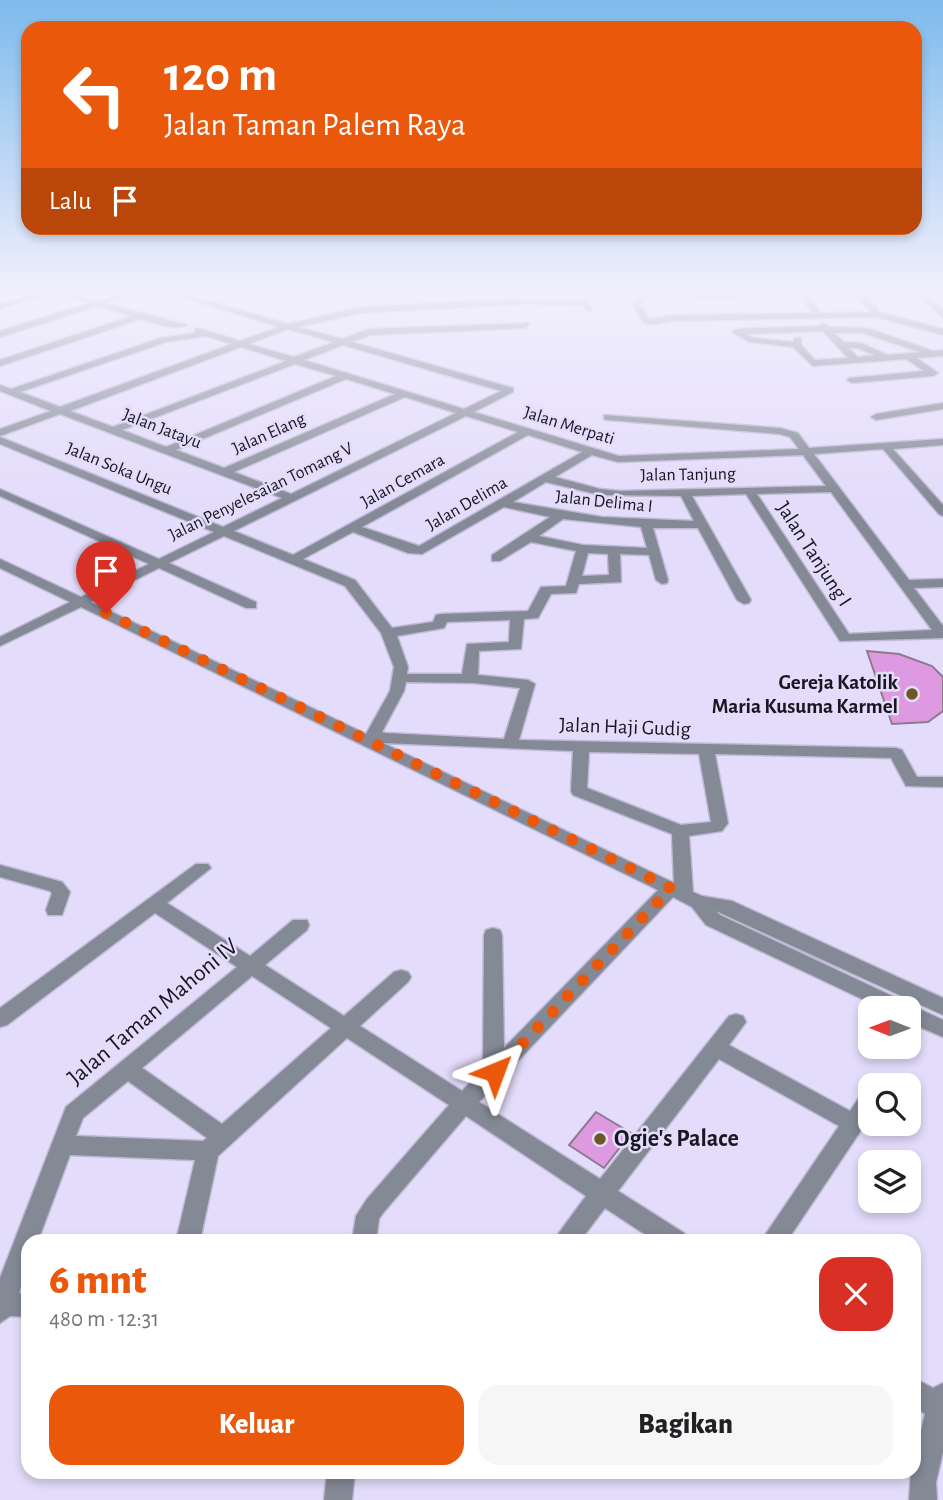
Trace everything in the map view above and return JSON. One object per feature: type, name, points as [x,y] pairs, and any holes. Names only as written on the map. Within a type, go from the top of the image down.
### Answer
[{"type":"street","name":"Jalan Merpati","points":[[5,390],[94,362]]},
{"type":"street","points":[[0,433],[193,362]]},
{"type":"street","points":[[114,430],[286,362]]},
{"type":"street","name":"Jalan Merpati","points":[[298,362],[591,451],[632,460],[887,448],[943,442]]},
{"type":"street","name":"Jalan Penyelesaian Tomang V","points":[[0,642],[510,389],[416,362]]},
{"type":"street","points":[[918,362],[938,374],[943,382]]},
{"type":"street","points":[[852,380],[938,374]]},
{"type":"street","points":[[167,450],[345,376]]},
{"type":"street","name":"Jalan Jatayu","points":[[5,390],[290,497]]},
{"type":"street","name":"Jalan Elang","points":[[225,472],[404,394]]},
{"type":"street","points":[[876,417],[943,406]]},
{"type":"street","points":[[608,417],[785,431],[794,435],[943,634]]},
{"type":"street","name":"Jalan Cemara","points":[[295,559],[527,431]]},
{"type":"street","name":"Jalan Soka Ungu","points":[[0,440],[350,583],[388,633]]},
{"type":"street","points":[[887,448],[943,512]]},
{"type":"street","name":"Jalan Delima","points":[[354,528],[417,551],[591,451]]},
{"type":"street","name":"Jalan Tanjung","points":[[545,478],[608,493],[834,489]]},
{"type":"street","points":[[0,492],[251,605]]},
{"type":"street","name":"Jalan Tanjung I","points":[[750,492],[845,638],[943,634]]},
{"type":"street","points":[[685,493],[744,600]]},
{"type":"street","name":"Jalan Delima I","points":[[503,503],[558,517],[647,527],[703,524]]},
{"type":"street","points":[[496,558],[558,517]]},
{"type":"street","points":[[647,527],[662,580]]},
{"type":"street","points":[[530,538],[583,549],[656,552]]},
{"type":"street","points":[[372,738],[390,706],[400,678],[398,654],[388,633],[440,624],[441,618],[533,614],[546,590],[570,591],[583,549]]},
{"type":"street","points":[[575,580],[616,579],[614,551]]},
{"type":"street","points":[[0,563],[372,738],[684,895],[713,920],[943,1007]]},
{"type":"street","points":[[907,584],[943,583]]},
{"type":"street","points":[[474,679],[469,674],[472,647],[516,646],[517,615]]},
{"type":"street","points":[[400,678],[474,679],[528,686],[510,745]]},
{"type":"street","name":"Jalan Haji Gudig","points":[[372,738],[706,751],[895,753],[912,782],[943,782]]},
{"type":"street","points":[[581,747],[579,791],[680,831],[716,827],[720,823],[706,751]]},
{"type":"street","points":[[680,831],[684,895]]},
{"type":"street","points":[[0,1019],[202,868]]},
{"type":"street","points":[[0,871],[56,886],[61,892],[55,910]]},
{"type":"street","points":[[365,1234],[368,1216],[375,1206],[464,1104],[684,895]]},
{"type":"street","points":[[155,904],[665,1234]]},
{"type":"street","name":"Jalan Taman Mahoni IV","points":[[28,1234],[78,1107],[300,925]]},
{"type":"street","points":[[493,935],[495,1072]]},
{"type":"street","points":[[834,967],[880,996]]},
{"type":"street","points":[[190,1234],[215,1144],[401,977]]},
{"type":"street","points":[[921,1019],[943,1029]]},
{"type":"street","points":[[570,1234],[736,1022]]},
{"type":"street","points":[[716,1048],[853,1123]]},
{"type":"street","points":[[126,1068],[215,1144]]},
{"type":"street","points":[[779,1234],[858,1116]]},
{"type":"street","points":[[61,1145],[215,1144]]},
{"type":"street","name":"Jalan Taman Mahoni IV","points":[[1,1307],[21,1253]]},
{"type":"street","points":[[1,1307],[21,1306]]},
{"type":"street","points":[[921,1394],[942,1404],[922,1482],[923,1500]]},
{"type":"street","points":[[338,1500],[340,1479]]},
{"type":"building","name":"Gereja Katolik Maria Kusuma Karmel","points":[[867,651],[899,654],[932,666],[943,677],[943,711],[928,722],[892,724]]},
{"type":"building","name":"Ogie's Palace","points":[[596,1112],[631,1133],[604,1168],[569,1145]]},
{"type":"place","name":"Gereja Katolik Maria Kusuma Karmel","points":[[912,694]]},
{"type":"place","name":"Ogie's Palace","points":[[600,1139]]},
{"type":"route","points":[[106,613],[671,888],[495,1072]]}]
